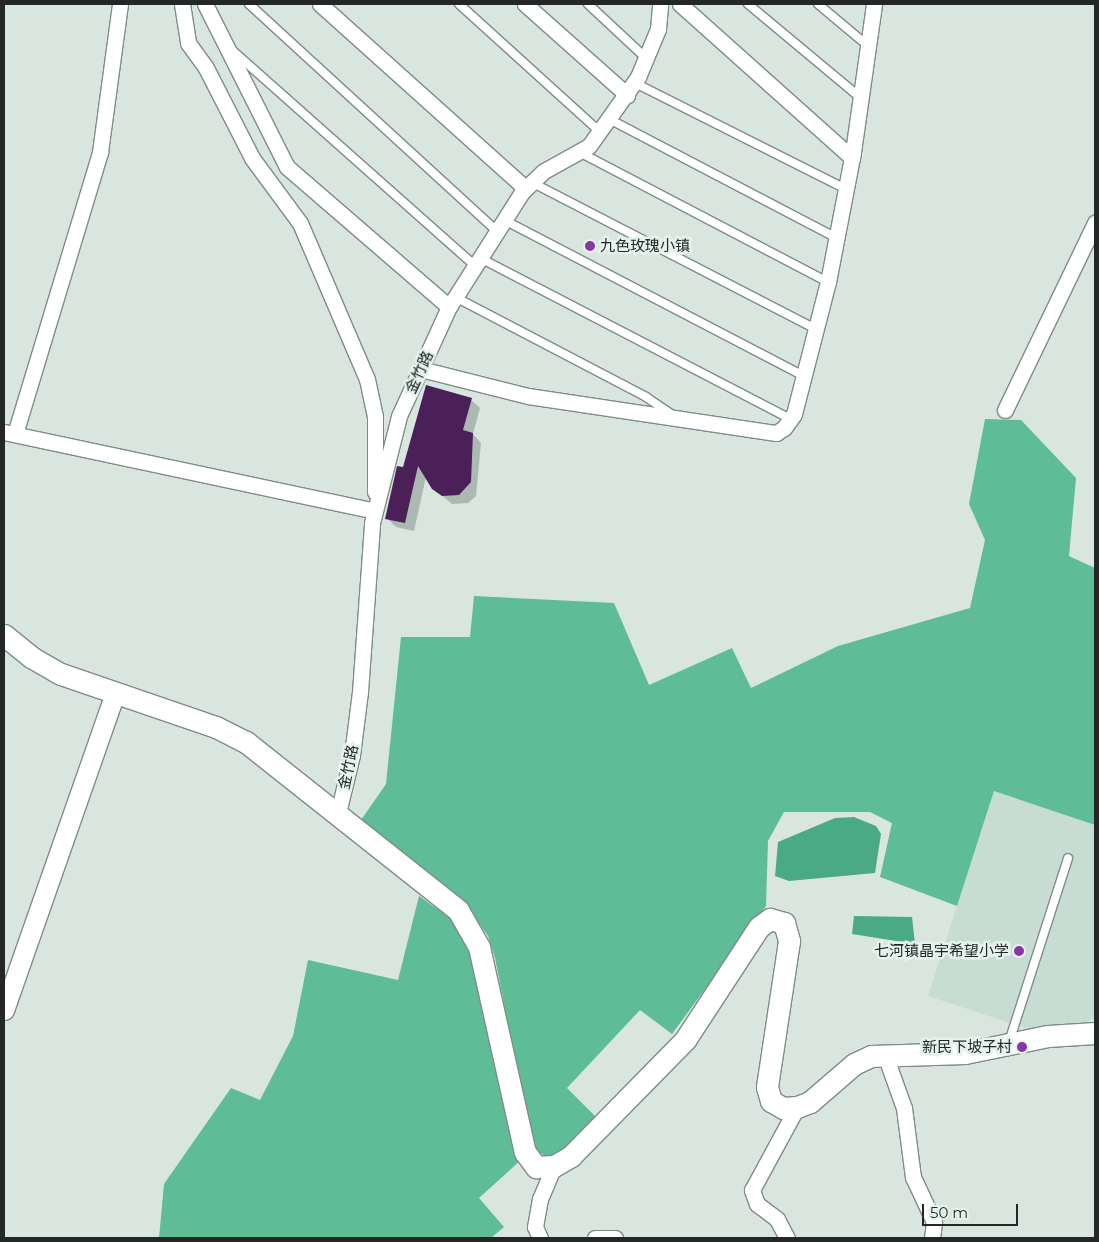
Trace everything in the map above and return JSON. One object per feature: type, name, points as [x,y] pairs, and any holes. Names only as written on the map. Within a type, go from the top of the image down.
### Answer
[{"type":"main road","points":[[4,635],[41,663],[116,693],[231,734],[262,753],[464,917],[479,947],[524,1152],[536,1167],[554,1166],[571,1156],[685,1040],[759,927],[770,919],[784,923],[789,941],[767,1092],[774,1104],[797,1108],[810,1102],[854,1064],[866,1057],[964,1053],[1048,1036],[1095,1033]]},
{"type":"street","points":[[120,4],[100,152],[9,433],[375,507],[373,473],[374,416],[367,380],[300,223],[252,158],[204,66],[188,42],[182,4]]},
{"type":"street","points":[[206,4],[226,49],[287,167],[452,302]]},
{"type":"street","points":[[320,4],[528,185]]},
{"type":"street","points":[[525,4],[631,89]]},
{"type":"street","name":"金竹路","points":[[338,813],[356,725],[375,507],[399,416],[452,302],[528,185],[544,171],[581,153],[600,132],[631,89],[647,59],[658,29],[660,4]]},
{"type":"street","points":[[680,4],[852,158]]},
{"type":"street","points":[[421,369],[528,396],[776,432],[792,420],[828,282],[837,238],[852,158],[874,4]]},
{"type":"street","points":[[1005,410],[1095,223]]},
{"type":"street","points":[[4,1010],[116,693]]},
{"type":"street","points":[[885,1055],[904,1108],[912,1177],[934,1222],[932,1238]]},
{"type":"street","points":[[787,1238],[778,1220],[756,1204],[752,1190],[797,1108]]},
{"type":"street","points":[[540,1238],[535,1227],[540,1199],[554,1166]]},
{"type":"street","points":[[595,1238],[615,1238]]},
{"type":"lane","points":[[249,4],[500,226],[804,376]]},
{"type":"lane","points":[[458,4],[600,132]]},
{"type":"lane","points":[[588,4],[647,59]]},
{"type":"lane","points":[[748,4],[861,98]]},
{"type":"lane","points":[[818,4],[868,46]]},
{"type":"lane","points":[[226,49],[234,52],[478,262],[792,420]]},
{"type":"lane","points":[[631,89],[846,189]]},
{"type":"lane","points":[[610,119],[837,238]]},
{"type":"lane","points":[[581,153],[828,282]]},
{"type":"lane","points":[[528,185],[816,329]]},
{"type":"lane","points":[[452,302],[646,397],[676,418]]},
{"type":"lane","points":[[1008,1045],[1068,858]]},
{"type":"shaded area","points":[[985,419],[1021,420],[1076,478],[1069,556],[1095,568],[1095,825],[994,791],[957,906],[880,877],[892,823],[870,812],[784,812],[768,841],[766,906],[672,1034],[640,1010],[567,1088],[597,1118],[552,1160],[533,1149],[495,958],[488,936],[469,909],[361,820],[386,784],[401,637],[470,637],[474,596],[614,603],[649,685],[732,648],[751,688],[838,646],[970,608],[985,540],[969,504]]},
{"type":"shaded area","name":"七河镇晶宇希望小学","points":[[994,791],[1095,825],[1095,1017],[1076,1029],[1034,1031],[928,996]]},
{"type":"shaded area","points":[[854,817],[876,826],[881,834],[875,873],[789,881],[775,876],[778,842],[835,818]]},
{"type":"shaded area","points":[[419,896],[450,918],[463,933],[481,983],[522,1159],[479,1198],[504,1227],[491,1238],[159,1238],[164,1184],[231,1088],[260,1100],[293,1036],[308,960],[398,980]]},
{"type":"shaded area","points":[[854,916],[912,917],[915,944],[852,934]]},
{"type":"building","points":[[426,385],[472,398],[463,430],[473,433],[471,482],[459,495],[442,496],[432,489],[418,466],[405,523],[385,519],[397,466],[403,467]]},
{"type":"place","name":"九色玫瑰小镇","points":[[590,246]]},
{"type":"place","name":"七河镇晶宇希望小学","points":[[1019,951]]},
{"type":"place","name":"新民下坡子村","points":[[1022,1047]]}]
